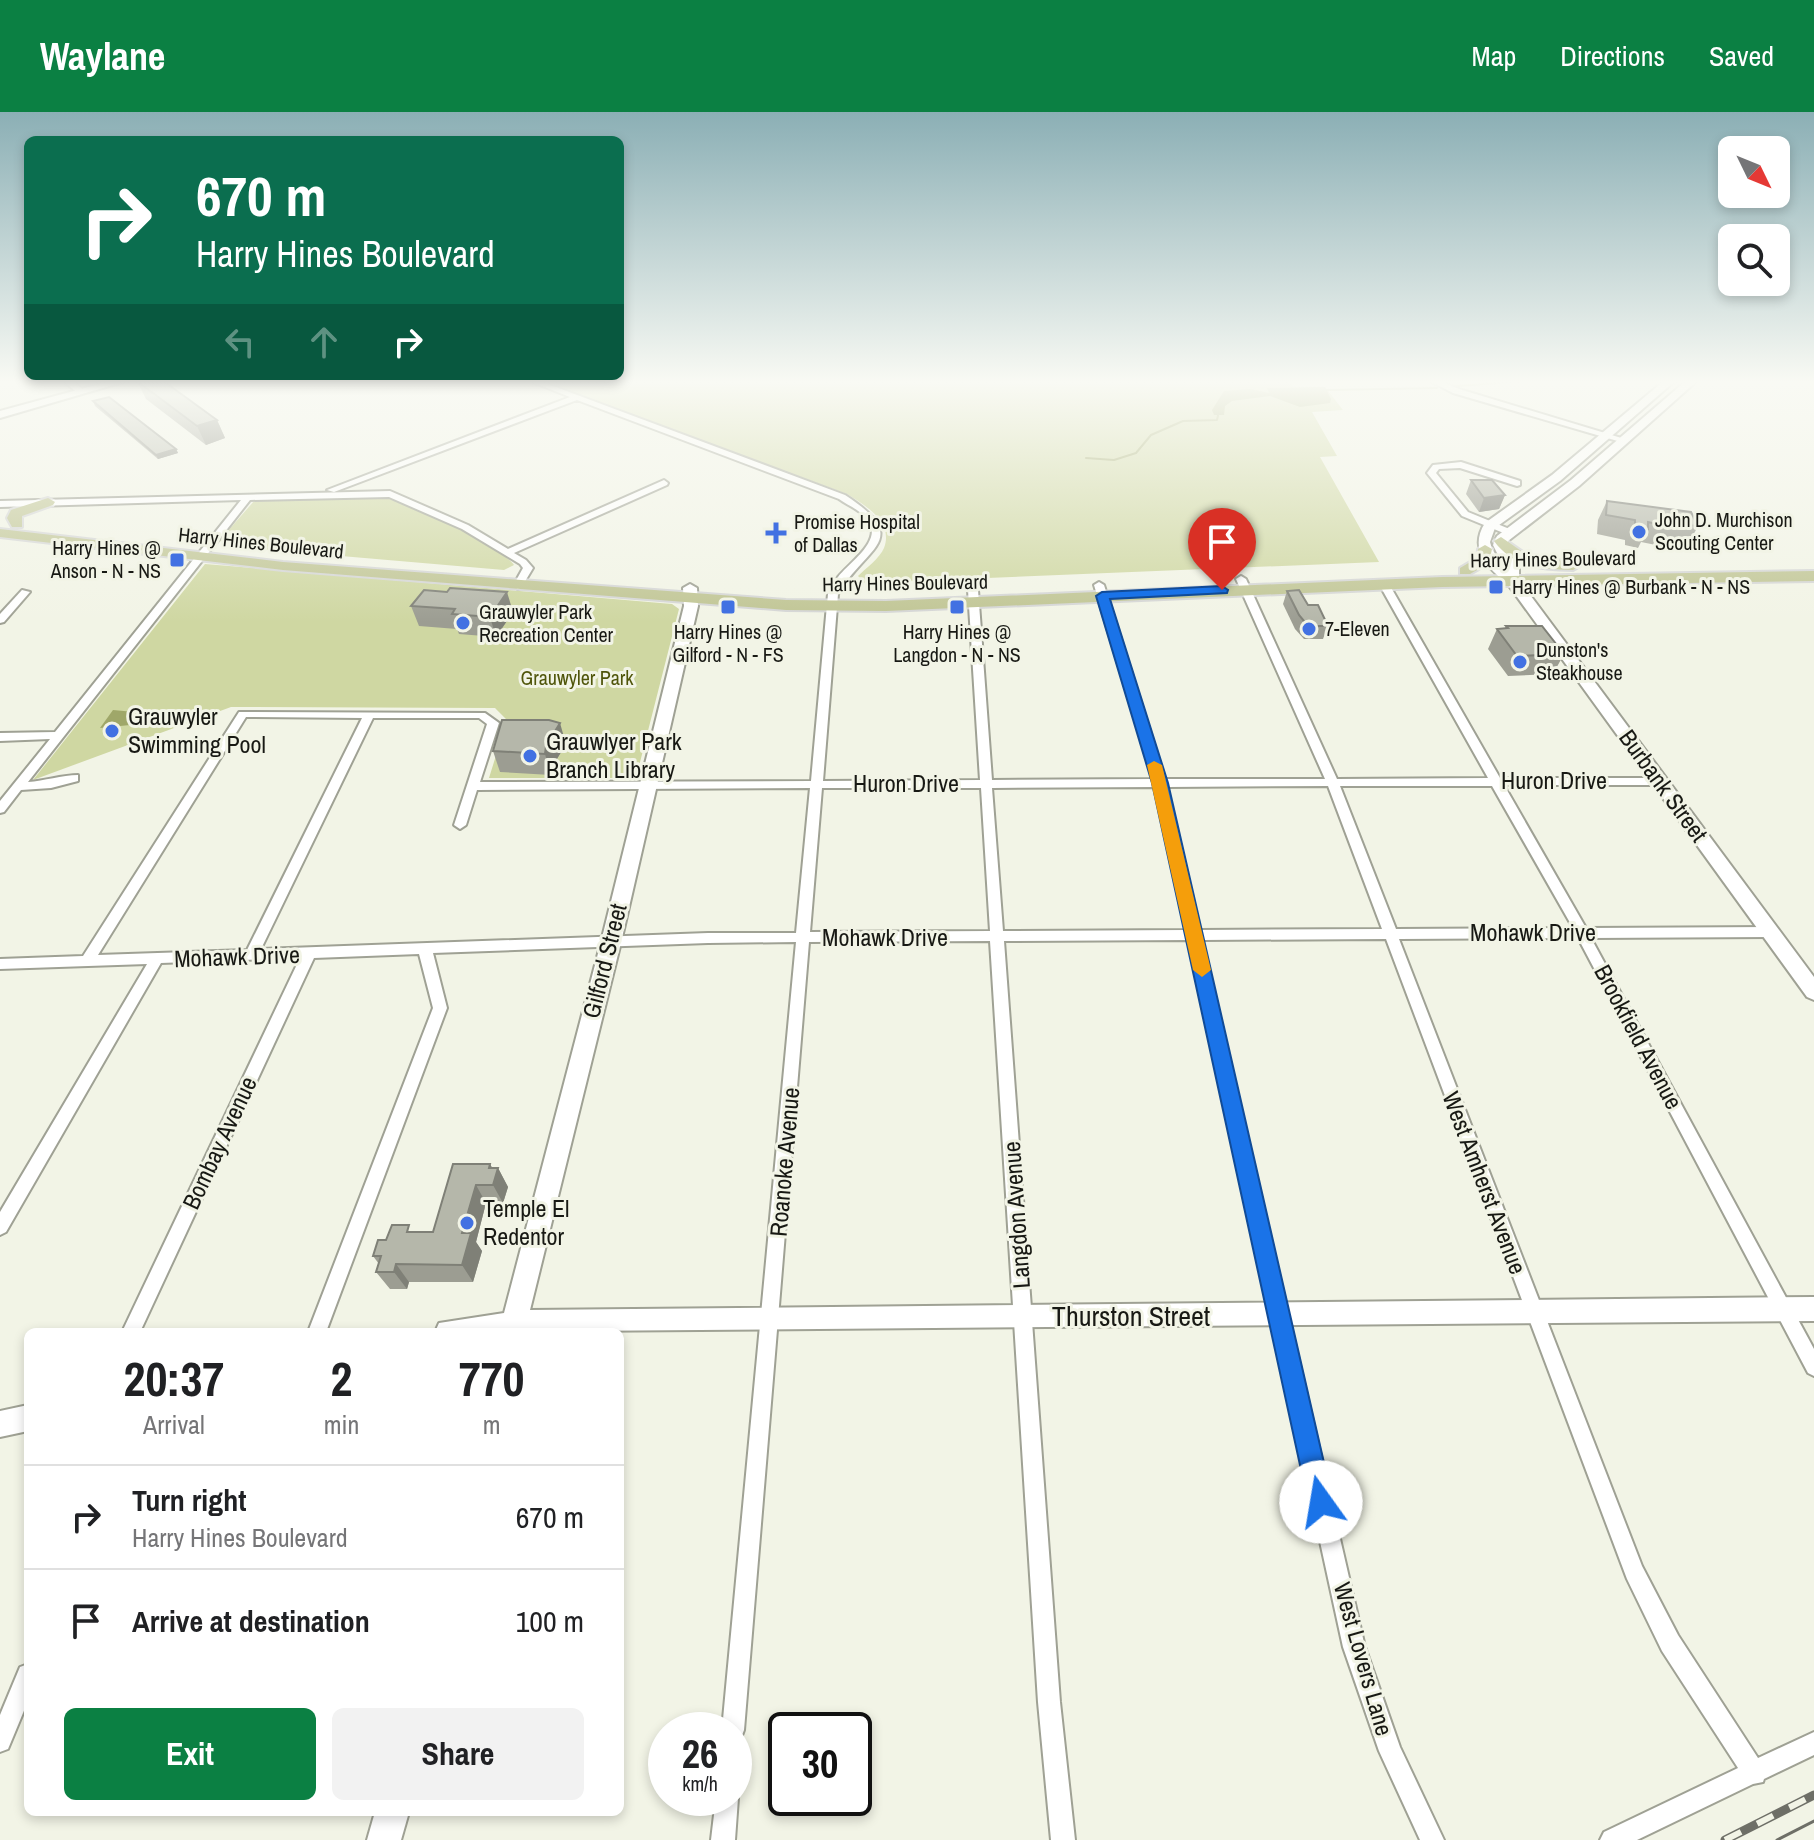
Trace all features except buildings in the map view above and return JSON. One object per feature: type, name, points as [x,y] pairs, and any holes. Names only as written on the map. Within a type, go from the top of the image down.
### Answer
[{"type":"main road","points":[[17,524],[14,518],[16,513],[48,502]]},
{"type":"main road","name":"Harry Hines Boulevard","points":[[0,521],[86,539]]},
{"type":"main road","name":"Harry Hines Boulevard","points":[[0,533],[522,581],[690,594],[833,600],[1100,591],[1465,571],[1642,577],[1759,572],[1814,565]]},
{"type":"main road","points":[[1505,536],[1513,556],[1528,562],[1598,568]]},
{"type":"main road","points":[[1465,571],[1484,560],[1485,549]]},
{"type":"main road","name":"Harry Hines Boulevard","points":[[1243,584],[1384,584],[1598,568],[1670,567],[1814,576]]},
{"type":"main road","points":[[1642,577],[1667,574],[1671,572],[1670,567]]},
{"type":"street","points":[[319,495],[413,461]]},
{"type":"street","points":[[746,461],[842,497],[863,509],[876,527],[875,543],[846,573],[833,600]]},
{"type":"street","points":[[1507,573],[1485,549],[1483,538],[1490,526],[1576,461]]},
{"type":"street","points":[[1507,573],[1503,553],[1505,536],[1600,461]]},
{"type":"street","points":[[1505,536],[1471,519],[1456,507],[1432,477],[1433,469],[1455,464],[1517,483]]},
{"type":"street","points":[[1566,469],[1584,475]]},
{"type":"street","points":[[508,552],[664,483]]},
{"type":"street","points":[[390,487],[403,498]]},
{"type":"street","points":[[1533,513],[1529,508],[1539,495],[1539,490]]},
{"type":"street","points":[[0,504],[377,493],[403,498],[465,527],[508,552],[527,566],[522,581]]},
{"type":"street","points":[[0,809],[248,497]]},
{"type":"street","name":"Burbank Street","points":[[1507,573],[1814,992]]},
{"type":"street","name":"West Amherst Avenue","points":[[1243,584],[1333,783],[1634,1572],[1677,1655],[1755,1774]]},
{"type":"street","name":"Brookfield Avenue","points":[[1384,584],[1582,933],[1814,1367]]},
{"type":"street","name":"West Lovers Lane","points":[[1100,591],[1160,783],[1277,1315],[1366,1687],[1390,1751],[1432,1840]]},
{"type":"street","points":[[0,620],[25,592]]},
{"type":"street","name":"Gilford Street","points":[[513,1328],[611,942],[690,594]]},
{"type":"street","name":"Langdon Avenue","points":[[974,596],[1049,1702],[1063,1840]]},
{"type":"street","name":"Roanoke Avenue","points":[[735,1712],[833,600]]},
{"type":"street","points":[[87,961],[243,714],[481,715],[489,718],[493,723],[460,825]]},
{"type":"street","points":[[251,956],[369,714]]},
{"type":"street","points":[[0,737],[60,735]]},
{"type":"street","points":[[17,787],[74,778]]},
{"type":"street","name":"Huron Drive","points":[[473,786],[1659,781]]},
{"type":"street","name":"Mohawk Drive","points":[[0,964],[805,938],[1771,932]]},
{"type":"street","points":[[319,1328],[440,1008],[436,985],[424,965],[426,948]]},
{"type":"street","name":"Bombay Avenue","points":[[133,1328],[309,954]]},
{"type":"street","points":[[0,1227],[156,960]]},
{"type":"street","name":"Thurston Street","points":[[513,1328],[771,1318],[1534,1314],[1814,1309]]},
{"type":"street","points":[[0,1424],[24,1419]]},
{"type":"street","points":[[0,1741],[19,1714],[24,1692]]},
{"type":"street","points":[[1612,1840],[1755,1774],[1814,1743]]},
{"type":"street","points":[[384,1840],[391,1816]]},
{"type":"street","points":[[723,1840],[725,1816]]},
{"type":"green space","points":[[756,461],[1322,461],[1379,562],[865,583],[858,576],[882,552],[885,530],[876,515],[847,494]]},
{"type":"green space","points":[[377,496],[451,524],[491,546],[514,565],[504,570],[236,547],[237,544],[219,541],[255,500]]},
{"type":"green space","name":"Grauwyler Park","points":[[205,564],[672,604],[679,609],[636,778],[489,778],[507,720],[495,708],[231,707],[33,780]]},
{"type":"shaded area","points":[[113,710],[156,714],[150,723],[100,728]]},
{"type":"tram line","points":[[1777,1840],[1814,1821]]},
{"type":"railway","points":[[1725,1840],[1814,1795]]},
{"type":"slow traffic","points":[[1154,765],[1202,970]]},
{"type":"place","name":"John D. Murchison Scouting Center","points":[[1639,532]]},
{"type":"place","name":"Promise Hospital of Dallas","points":[[776,533]]},
{"type":"place","name":"Harry Hines @ Anson - N - NS","points":[[177,560]]},
{"type":"place","name":"Harry Hines @ Burbank - N - NS","points":[[1496,587]]},
{"type":"place","name":"Harry Hines @ Gilford - N - FS","points":[[728,607]]},
{"type":"place","name":"Harry Hines @ Langdon - N - NS","points":[[957,607]]},
{"type":"place","name":"Grauwyler Park Recreation Center","points":[[463,623]]},
{"type":"place","name":"7-Eleven","points":[[1309,629]]},
{"type":"place","name":"Dunston's Steakhouse","points":[[1520,662]]},
{"type":"place","name":"Grauwyler Swimming Pool","points":[[112,731]]},
{"type":"place","name":"Grauwlyer Park Branch Library","points":[[530,756]]},
{"type":"place","name":"Temple El Redentor","points":[[467,1223]]},
{"type":"route","points":[[1222,590],[1102,596],[1160,783],[1321,1502]]}]
